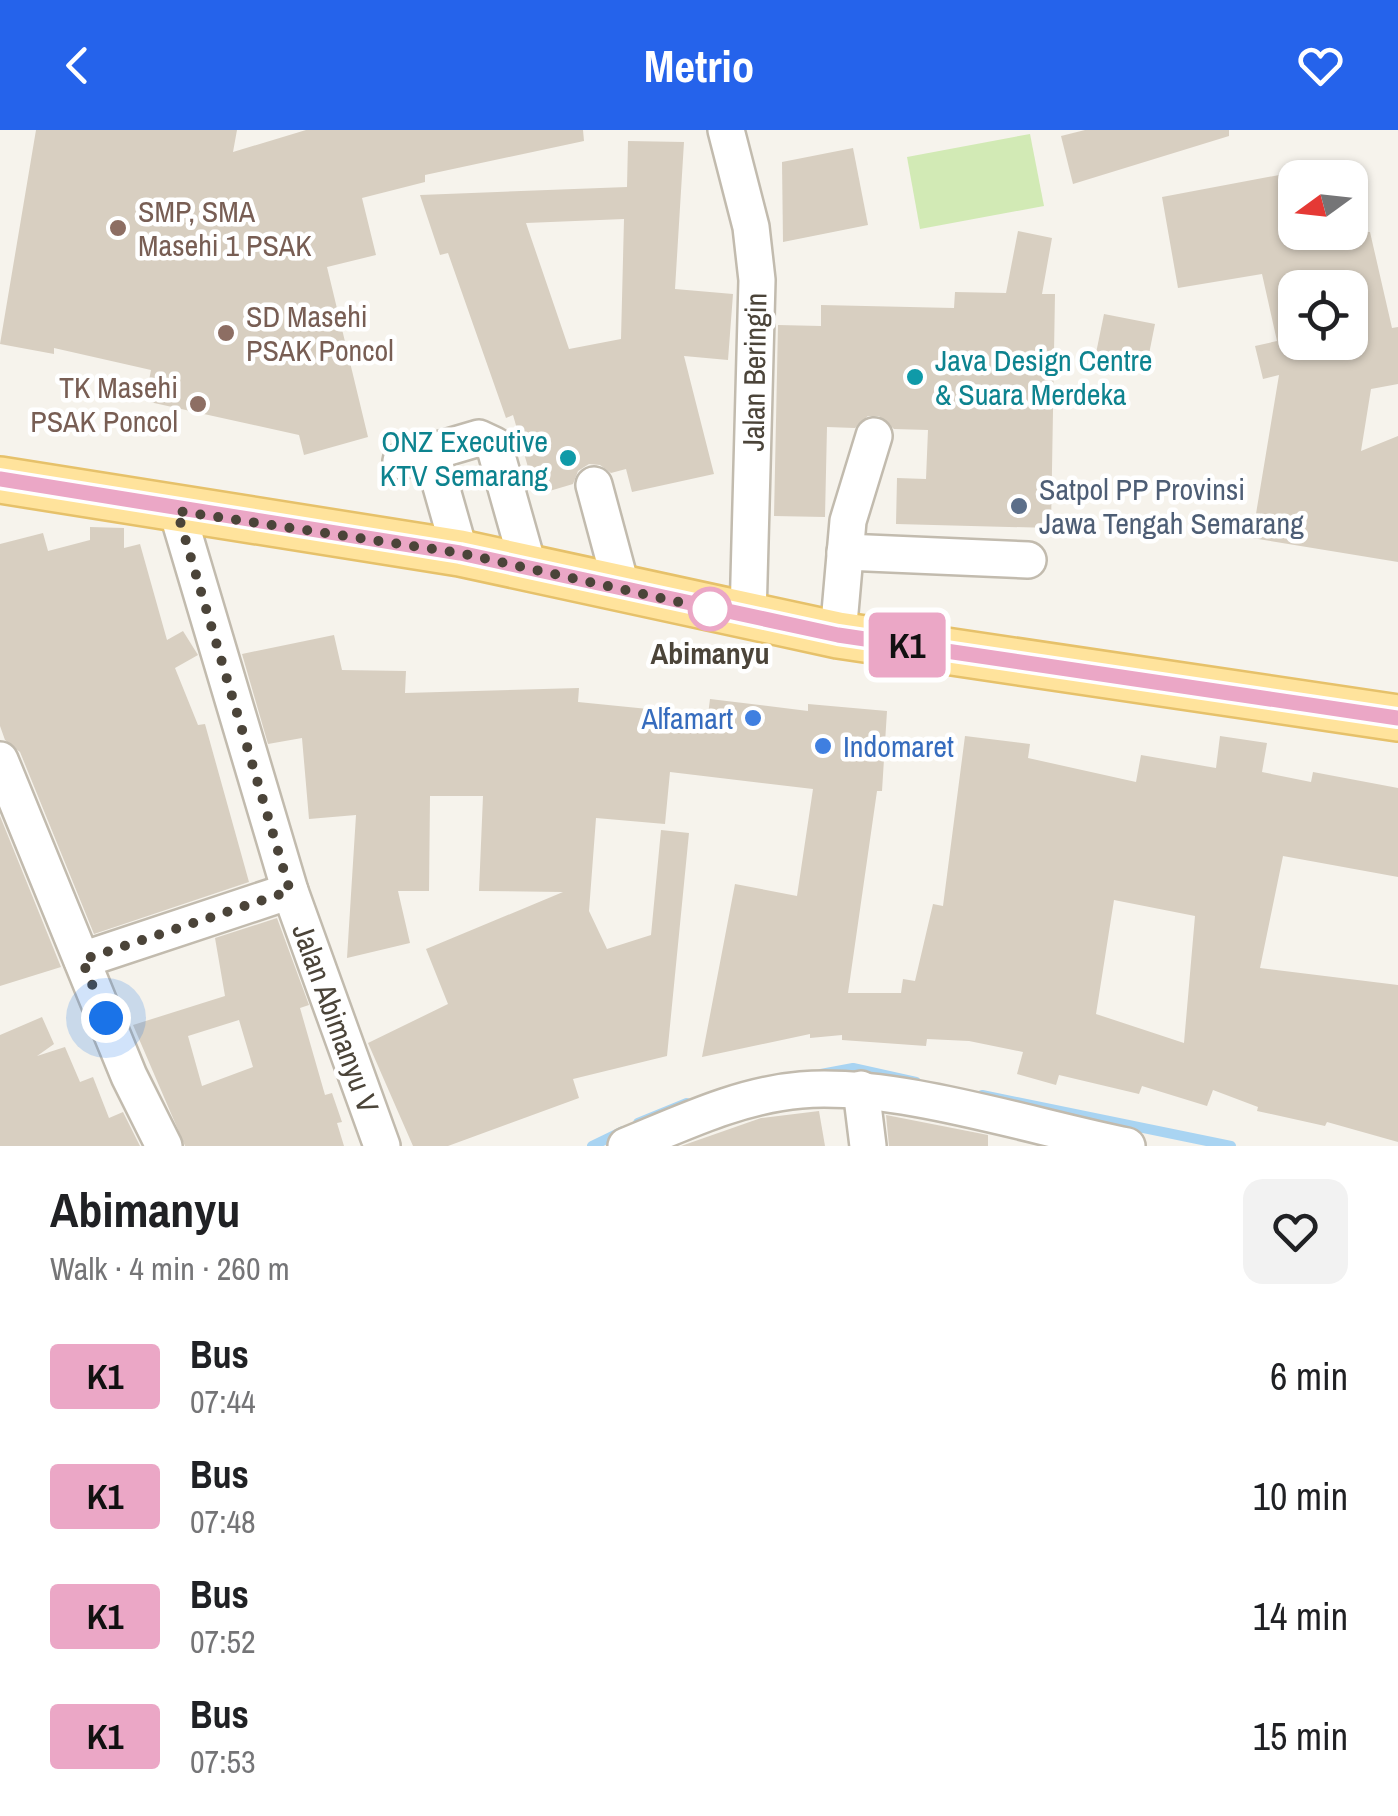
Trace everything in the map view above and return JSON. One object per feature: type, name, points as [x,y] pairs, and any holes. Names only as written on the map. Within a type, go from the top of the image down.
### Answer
[{"type":"main road","points":[[0,480],[460,553],[838,635],[1398,718]]},
{"type":"street","name":"Jalan Beringin","points":[[726,130],[751,226],[757,280],[748,617]]},
{"type":"street","points":[[838,635],[848,521],[874,436]]},
{"type":"street","points":[[460,553],[416,456],[478,438],[494,445],[529,568]]},
{"type":"street","points":[[594,486],[622,589]]},
{"type":"street","name":"Jalan Abimanyu V","points":[[177,511],[290,891],[382,1146]]},
{"type":"street","points":[[844,552],[1028,560]]},
{"type":"street","points":[[0,760],[13,833],[82,960],[164,1146]]},
{"type":"street","name":"Jalan Abimanyu V","points":[[82,960],[290,891]]},
{"type":"street","points":[[626,1146],[724,1106],[799,1090],[861,1089],[1127,1146]]},
{"type":"street","points":[[861,1089],[868,1146]]},
{"type":"green space","points":[[1030,134],[1044,206],[920,229],[907,157]]},
{"type":"building","points":[[36,130],[237,130],[233,152],[306,130],[583,130],[584,141],[425,175],[425,182],[362,198],[376,255],[327,267],[368,437],[304,455],[299,435],[145,401],[151,370],[54,348],[54,354],[0,344]]},
{"type":"building","points":[[1085,130],[1229,130],[1229,136],[1073,184],[1061,136]]},
{"type":"building","points":[[628,141],[684,142],[675,289],[733,294],[728,360],[684,356],[714,474],[632,492],[626,469],[611,473],[600,465],[589,464],[578,471],[573,484],[536,495],[513,415],[506,418],[448,253],[440,255],[420,195],[627,187]],"holes":[[[624,219],[621,339],[569,349],[526,223]]]},
{"type":"building","points":[[853,148],[868,225],[783,242],[782,162]]},
{"type":"building","points":[[1278,175],[1278,250],[1368,250],[1370,232],[1392,328],[1398,327],[1398,384],[1371,389],[1361,451],[1398,436],[1398,562],[1252,538],[1279,375],[1263,379],[1255,346],[1277,341],[1262,274],[1178,288],[1162,197]]},
{"type":"building","name":"Java Design Centre & Suara Merdeka","points":[[1018,231],[1052,238],[1042,294],[1055,294],[1051,528],[896,524],[897,478],[926,479],[928,430],[894,429],[879,416],[868,416],[855,428],[827,427],[825,517],[774,516],[778,325],[821,326],[821,305],[954,308],[955,292],[1006,293]]},
{"type":"building","points":[[1104,314],[1155,324],[1146,369],[1095,358]]},
{"type":"building","points":[[90,527],[124,528],[124,548],[140,544],[167,640],[183,631],[198,655],[175,668],[198,725],[205,724],[249,882],[94,934],[20,752],[5,740],[0,726],[0,544],[43,533],[48,551],[90,540]]},
{"type":"building","points":[[334,635],[342,670],[406,671],[405,693],[579,688],[578,702],[708,715],[710,699],[808,711],[808,704],[887,711],[882,791],[877,791],[848,993],[901,993],[903,979],[915,981],[933,904],[943,906],[965,736],[1030,744],[1028,758],[1136,782],[1141,755],[1216,768],[1220,736],[1267,743],[1262,772],[1311,782],[1313,772],[1398,788],[1398,877],[1283,856],[1260,968],[1398,985],[1398,1142],[1327,1122],[1325,1126],[1257,1111],[1258,1107],[1213,1090],[1207,1106],[1142,1086],[1139,1094],[1059,1075],[1056,1085],[1017,1074],[1023,1052],[969,1041],[927,1039],[926,1046],[842,1040],[842,1035],[810,1038],[810,1034],[702,1057],[735,884],[797,896],[813,789],[670,772],[665,824],[596,818],[589,911],[607,949],[651,935],[661,830],[689,833],[667,1056],[573,1079],[579,1098],[448,1146],[413,1146],[368,1043],[448,1004],[426,949],[563,892],[479,891],[483,796],[430,796],[429,891],[398,891],[410,943],[347,958],[356,815],[309,819],[302,738],[268,744],[242,654]],"holes":[[[1114,900],[1195,916],[1184,1043],[1096,1014]]]},
{"type":"building","points":[[0,816],[61,967],[0,986]]},
{"type":"building","points":[[277,918],[309,1005],[300,1008],[325,1095],[332,1093],[342,1122],[337,1123],[344,1146],[185,1146],[133,1025],[225,996],[215,938]],"holes":[[[239,1020],[253,1067],[202,1086],[188,1036]]]},
{"type":"building","points":[[42,1017],[54,1044],[37,1056],[65,1047],[80,1082],[93,1077],[109,1118],[123,1112],[140,1146],[0,1146],[0,1035]]},
{"type":"building","points":[[819,1111],[825,1146],[681,1146],[761,1118]]},
{"type":"building","points":[[886,1115],[988,1135],[988,1146],[889,1146]]},
{"type":"waterway","points":[[821,1074],[853,1068],[916,1082]]},
{"type":"waterway","points":[[982,1095],[1231,1146]]},
{"type":"waterway","points":[[638,1123],[687,1103]]},
{"type":"waterway","points":[[592,1146],[623,1131]]},
{"type":"bus line","name":"K1","points":[[0,479],[68,494],[460,553],[838,635],[1398,718]]},
{"type":"place","name":"SMP, SMA Masehi 1 PSAK","points":[[118,228]]},
{"type":"place","name":"SD Masehi PSAK Poncol","points":[[226,333]]},
{"type":"place","name":"Java Design Centre & Suara Merdeka","points":[[915,377]]},
{"type":"place","name":"TK Masehi PSAK Poncol","points":[[198,404]]},
{"type":"place","name":"ONZ Executive KTV Semarang","points":[[568,458]]},
{"type":"place","name":"Satpol PP Provinsi Jawa Tengah Semarang","points":[[1019,506]]},
{"type":"place","name":"Abimanyu","points":[[710,609]]},
{"type":"place","name":"Alfamart","points":[[753,718]]},
{"type":"place","name":"Indomaret","points":[[823,746]]},
{"type":"route","points":[[106,1018],[82,960],[290,891],[177,511],[460,553],[710,609]]}]
